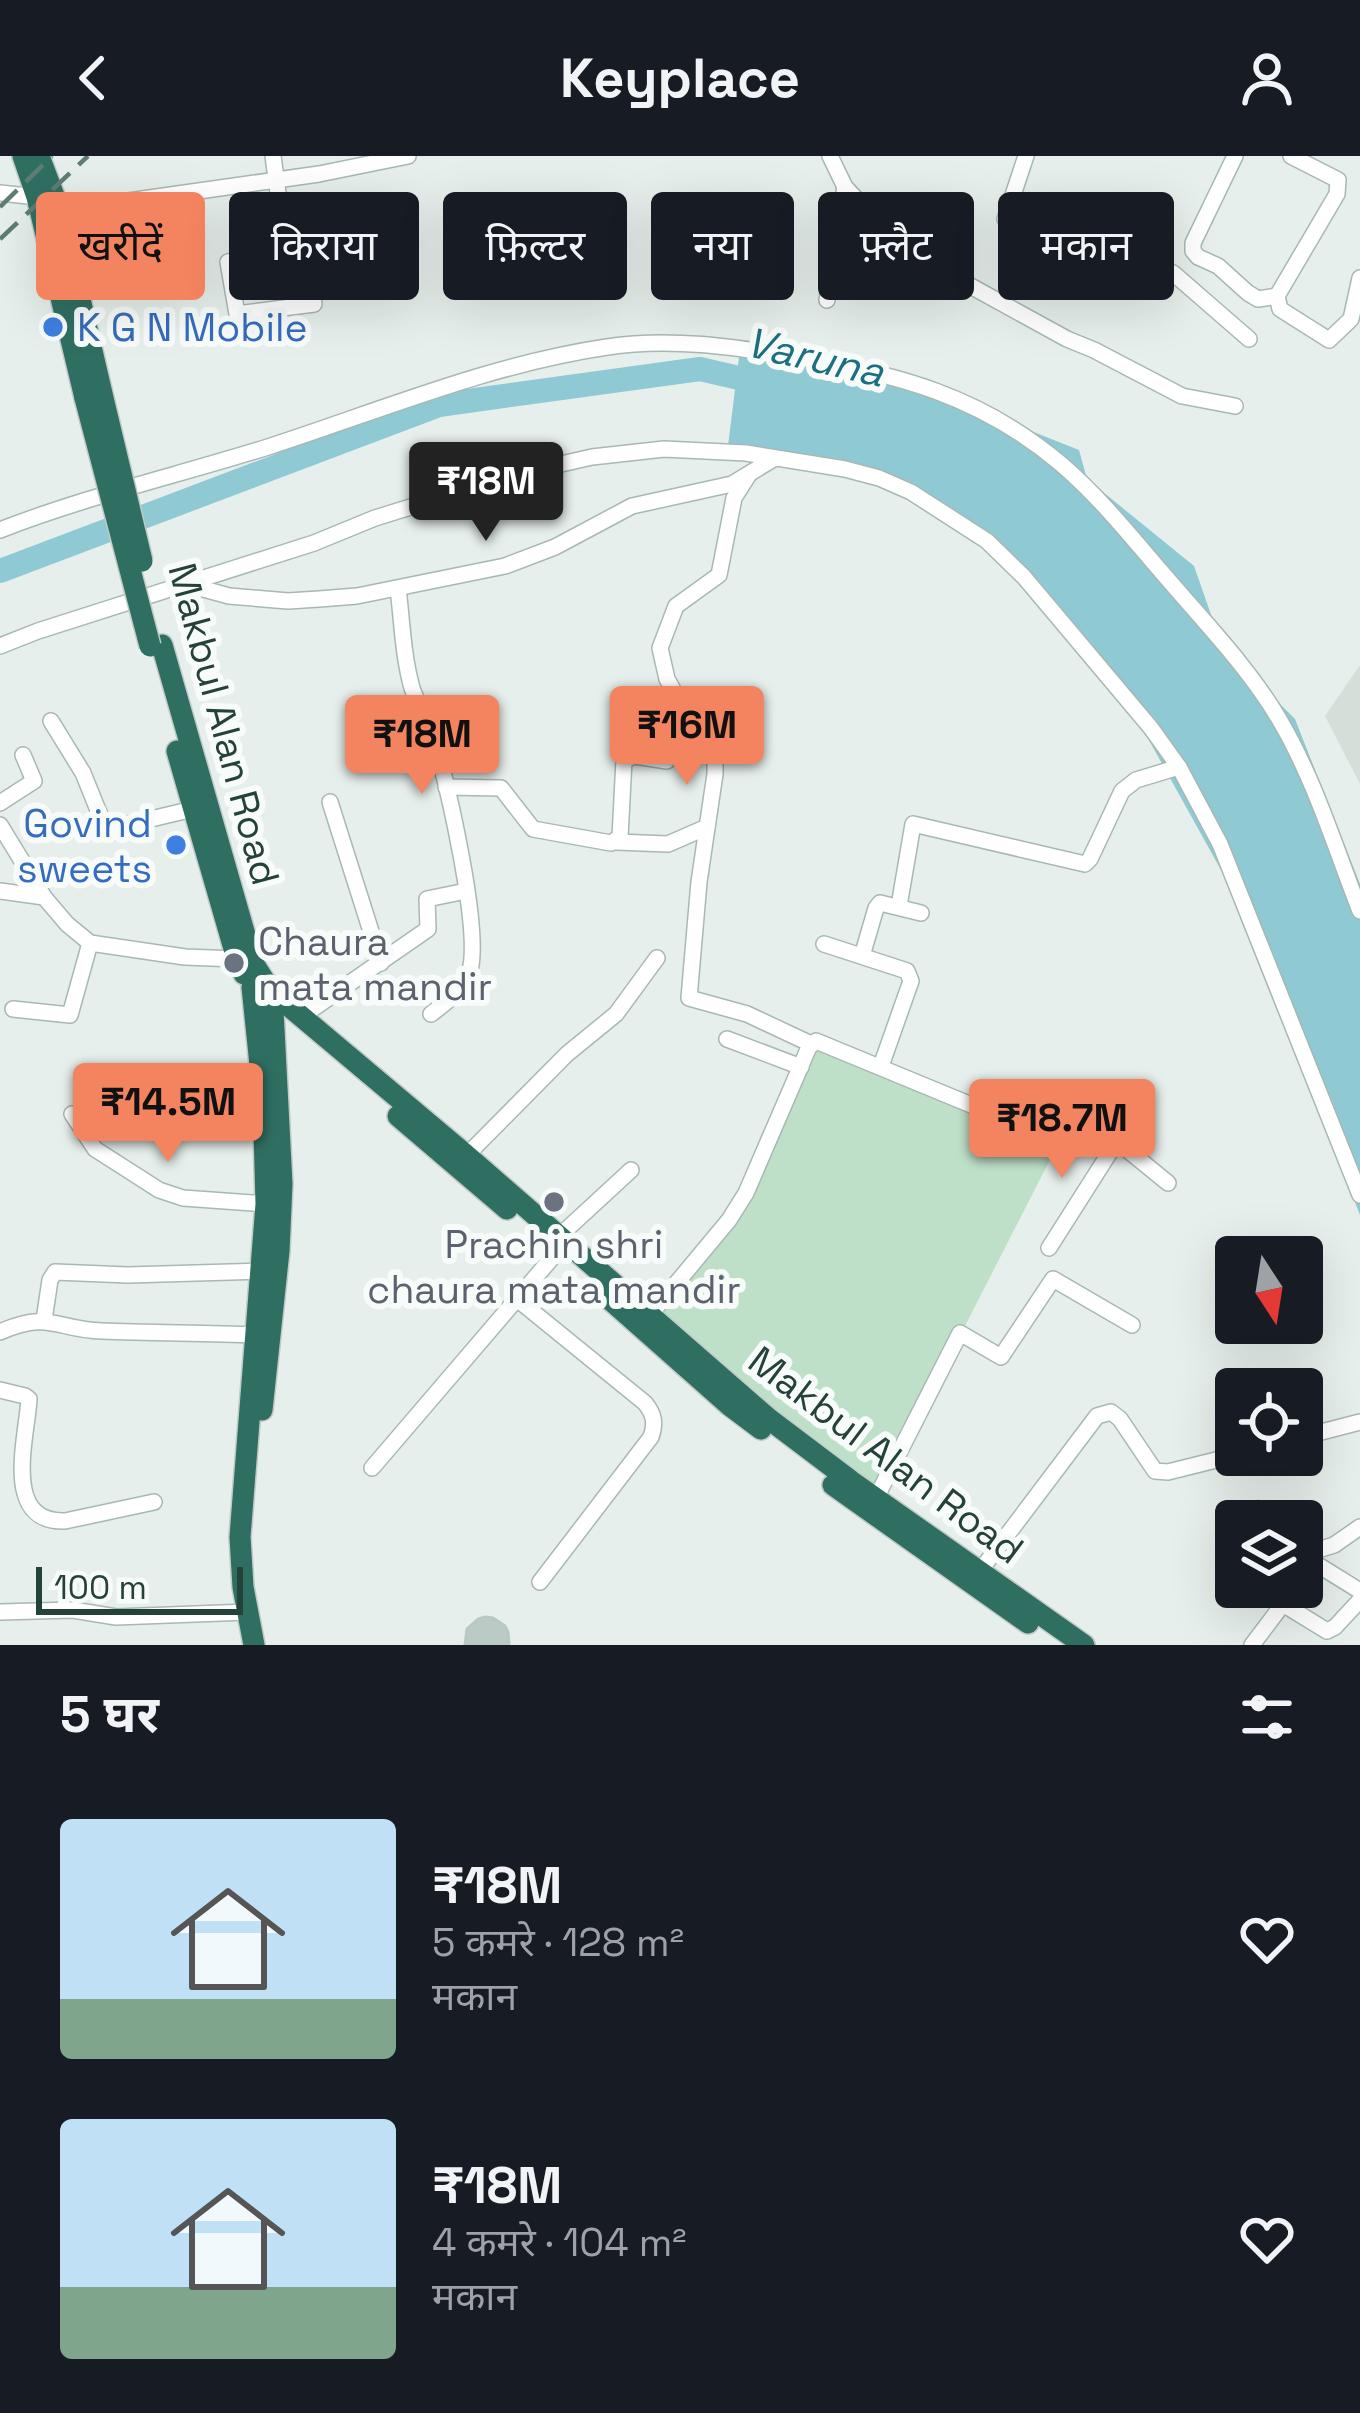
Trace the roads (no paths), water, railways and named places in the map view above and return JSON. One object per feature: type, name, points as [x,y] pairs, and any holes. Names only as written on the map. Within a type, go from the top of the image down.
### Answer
[{"type":"highway","points":[[23,156],[36,193]]},
{"type":"highway","points":[[39,156],[53,192]]},
{"type":"highway","points":[[66,300],[156,646]]},
{"type":"highway","points":[[76,300],[94,398]]},
{"type":"highway","name":"Makbul Alan Road","points":[[156,646],[193,809],[236,959],[251,987],[273,1010],[461,1160]]},
{"type":"highway","name":"Makbul Alan Road","points":[[156,646],[253,963],[271,991],[688,1359]]},
{"type":"highway","points":[[251,987],[266,1204],[240,1537],[254,1645]]},
{"type":"highway","points":[[267,1645],[254,1535],[282,1184],[273,1010]]},
{"type":"highway","name":"Makbul Alan Road","points":[[555,1245],[650,1315],[729,1405],[1060,1645]]},
{"type":"highway","name":"Makbul Alan Road","points":[[872,1505],[980,1571],[1084,1645]]},
{"type":"street","points":[[273,156],[279,192]]},
{"type":"street","points":[[187,192],[408,156]]},
{"type":"street","points":[[830,156],[845,188],[913,251],[1046,328],[1182,396],[1235,406]]},
{"type":"street","points":[[1026,156],[1006,219],[1174,273],[1249,339]]},
{"type":"street","points":[[1235,156],[1193,251],[1248,293],[1258,298],[1277,296]]},
{"type":"street","points":[[1291,156],[1317,162],[1338,180],[1337,194],[1277,296],[1280,309],[1329,340],[1351,319],[1360,278]]},
{"type":"street","points":[[844,192],[845,188]]},
{"type":"street","points":[[0,193],[36,196]]},
{"type":"street","points":[[306,250],[314,304],[237,314],[228,262],[286,252],[306,250]]},
{"type":"street","points":[[0,530],[517,366],[610,346],[735,347],[867,369],[963,401],[1060,463],[1101,503],[1255,682],[1280,720],[1315,793],[1360,911]]},
{"type":"street","points":[[0,646],[314,543],[375,518],[517,474],[592,457],[664,449],[746,453],[879,478],[948,513],[987,541],[1082,644],[1179,767],[1220,844],[1360,1195]]},
{"type":"street","points":[[186,584],[230,596],[289,601],[398,588],[528,559],[632,506],[713,490],[776,458]]},
{"type":"street","points":[[748,476],[734,498],[719,575],[676,606],[660,648],[667,679],[693,726],[715,747],[689,998],[747,1014],[811,1044],[820,1041],[998,1116],[1011,1117],[1039,1099],[1059,1097],[1168,1183]]},
{"type":"street","points":[[398,588],[412,685],[435,741],[446,787],[472,946],[469,975],[431,1014]]},
{"type":"street","points":[[51,721],[83,773],[104,825],[113,828],[193,809]]},
{"type":"street","points":[[0,803],[34,781],[23,755]]},
{"type":"street","points":[[616,842],[621,832],[624,760],[630,756],[667,761]]},
{"type":"street","points":[[899,906],[914,824],[1084,864],[1122,791],[1144,776],[1179,767]]},
{"type":"street","points":[[446,787],[501,788],[533,829],[607,843],[668,844],[707,826]]},
{"type":"street","points":[[330,802],[381,963]]},
{"type":"street","points":[[0,825],[44,897],[90,943],[236,959]]},
{"type":"street","points":[[0,891],[44,897]]},
{"type":"street","points":[[302,1017],[428,929],[427,899],[466,891]]},
{"type":"street","points":[[862,956],[878,905],[883,902],[921,914]]},
{"type":"street","points":[[13,1009],[70,1015],[90,943]]},
{"type":"street","points":[[824,944],[907,970],[911,977],[881,1066]]},
{"type":"street","points":[[461,1160],[567,1054],[616,1014],[657,958]]},
{"type":"street","points":[[727,1040],[801,1066]]},
{"type":"street","points":[[650,1315],[746,1193],[811,1044]]},
{"type":"street","points":[[72,1114],[95,1149],[159,1190],[183,1198],[266,1204]]},
{"type":"street","points":[[1049,1248],[1117,1141]]},
{"type":"street","points":[[372,1468],[517,1299],[555,1245],[632,1170]]},
{"type":"street","points":[[44,1321],[55,1272],[261,1271]]},
{"type":"street","points":[[872,1505],[960,1333],[1001,1357],[1053,1279],[1132,1325]]},
{"type":"street","points":[[517,1299],[645,1403],[655,1427],[540,1582]]},
{"type":"street","points":[[0,1333],[26,1322],[44,1321],[102,1331],[255,1335]]},
{"type":"street","points":[[0,1390],[28,1399],[21,1467],[28,1500],[39,1517],[64,1522],[154,1502]]},
{"type":"street","points":[[980,1571],[1097,1416],[1116,1414],[1155,1471],[1215,1460]]},
{"type":"street","points":[[1323,1432],[1360,1422]]},
{"type":"street","points":[[1323,1548],[1360,1527]]},
{"type":"street","points":[[1323,1568],[1360,1591]]},
{"type":"street","points":[[1290,1608],[1329,1630],[1360,1600]]},
{"type":"street","points":[[1252,1645],[1280,1608]]},
{"type":"street","points":[[0,1612],[73,1610],[116,1617],[248,1612]]},
{"type":"water","points":[[741,341],[850,359],[1079,450],[1087,479],[1194,566],[1222,646],[1295,719],[1360,884],[1360,1215],[1236,897],[1130,706],[1007,554],[873,469],[728,446]]},
{"type":"waterway","name":"Varuna","points":[[0,571],[439,405],[700,369],[765,384]]},
{"type":"railway","points":[[0,207],[52,156]]},
{"type":"railway","points":[[0,239],[88,156]]},
{"type":"place","name":"K G N Mobile","points":[[53,327]]},
{"type":"place","name":"Govind sweets","points":[[176,845]]},
{"type":"place","name":"Chaura mata mandir","points":[[234,963]]},
{"type":"place","name":"Prachin shri chaura mata mandir","points":[[554,1202]]}]
